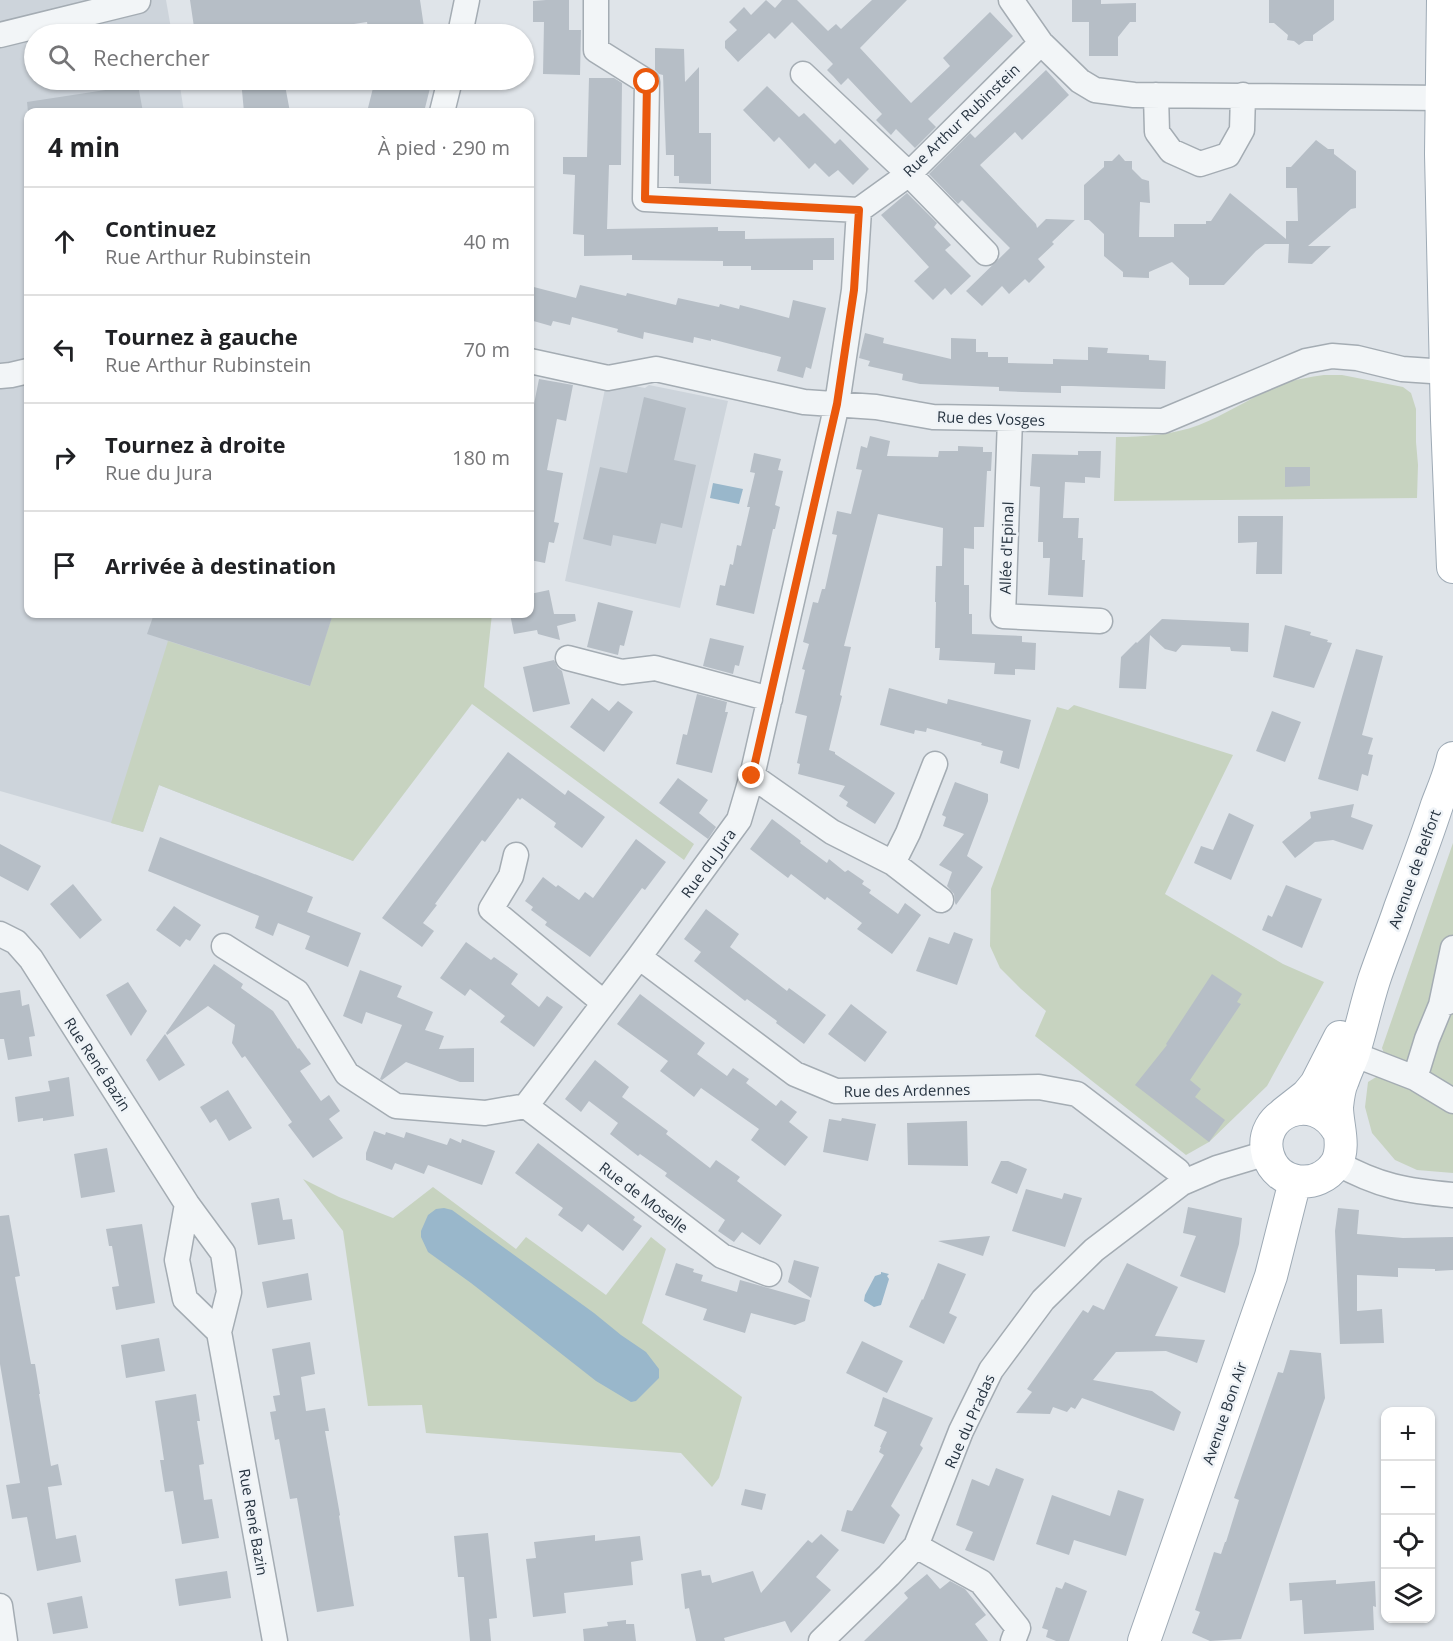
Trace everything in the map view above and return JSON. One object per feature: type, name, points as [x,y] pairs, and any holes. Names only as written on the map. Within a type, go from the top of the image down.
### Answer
[{"type":"main road","points":[[1443,0],[1442,98],[1447,154],[1446,372],[1453,567]]},
{"type":"main road","name":"Avenue de Belfort","points":[[1339,1132],[1337,1107],[1339,1094],[1374,980],[1453,758]]},
{"type":"main road","name":"Avenue de Belfort","points":[[1284,1113],[1307,1095],[1316,1084],[1374,980]]},
{"type":"main road","points":[[1294,1109],[1316,1110],[1326,1115],[1339,1132],[1341,1143],[1336,1163],[1329,1173],[1319,1179],[1307,1182],[1294,1181],[1285,1177],[1277,1171],[1267,1153],[1270,1130],[1284,1113],[1294,1109]]},
{"type":"main road","name":"Avenue Bon Air","points":[[1144,1641],[1271,1276],[1294,1181]]},
{"type":"street","points":[[462,24],[467,0]]},
{"type":"street","points":[[596,0],[596,50],[647,82],[645,199],[859,210]]},
{"type":"street","points":[[1011,0],[1041,43],[1080,81],[1095,90],[1134,95],[1442,98]]},
{"type":"street","points":[[45,24],[138,1]]},
{"type":"street","points":[[0,35],[24,29]]},
{"type":"street","name":"Rue Arthur Rubinstein","points":[[859,210],[909,174],[1041,43]]},
{"type":"street","points":[[803,74],[909,174],[986,254]]},
{"type":"street","points":[[443,108],[448,90]]},
{"type":"street","points":[[1156,95],[1157,132],[1171,151],[1200,164],[1228,155],[1242,130],[1243,95]]},
{"type":"street","name":"Rue du Jura","points":[[526,1106],[739,820],[752,776],[837,404],[854,290],[859,210]]},
{"type":"street","name":"Rue des Vosges","points":[[534,362],[608,378],[656,369],[804,402],[876,407],[933,417],[1163,421],[1306,361],[1332,356],[1357,358],[1402,369],[1446,372]]},
{"type":"street","points":[[0,376],[24,372]]},
{"type":"street","name":"Allée d'Epinal","points":[[1010,419],[1003,616],[1100,621]]},
{"type":"street","points":[[568,658],[622,672],[655,668],[770,699]]},
{"type":"street","points":[[893,863],[908,833],[935,764]]},
{"type":"street","points":[[752,776],[832,832],[893,863],[941,900]]},
{"type":"street","points":[[516,855],[511,876],[491,909],[604,1003]]},
{"type":"street","name":"Rue René Bazin","points":[[0,934],[16,942],[31,959],[188,1204],[223,1253],[229,1293],[219,1332],[275,1641]]},
{"type":"street","points":[[224,946],[297,992],[346,1074],[396,1106],[485,1113],[526,1106]]},
{"type":"street","points":[[1415,1078],[1427,1039],[1447,1003],[1453,948]]},
{"type":"street","name":"Rue des Ardennes","points":[[639,957],[795,1074],[836,1091],[1039,1088],[1077,1094],[1178,1171],[1182,1183]]},
{"type":"street","points":[[1353,1054],[1415,1078],[1453,1101]]},
{"type":"street","name":"Rue de Moselle","points":[[526,1106],[722,1256],[769,1274]]},
{"type":"street","name":"Rue du Pradas","points":[[821,1641],[890,1575],[916,1546],[961,1431],[991,1370],[1043,1300],[1094,1250],[1182,1183],[1217,1168],[1267,1153]]},
{"type":"street","points":[[1336,1163],[1387,1186],[1418,1192],[1453,1194]]},
{"type":"street","points":[[188,1204],[177,1260],[185,1299],[219,1332]]},
{"type":"street","points":[[916,1546],[981,1582],[1018,1628],[1013,1641]]},
{"type":"street","points":[[0,1606],[5,1641]]},
{"type":"shaded area","points":[[0,0],[166,0],[170,24],[24,24],[24,90],[181,90],[183,108],[24,108],[24,618],[490,618],[353,861],[159,785],[143,832],[0,791]]},
{"type":"shaded area","points":[[625,384],[645,388],[649,385],[728,401],[680,608],[565,581],[605,389]]},
{"type":"green space","points":[[1324,375],[1342,375],[1403,387],[1411,393],[1416,409],[1417,498],[1114,501],[1116,437],[1158,435],[1179,431],[1210,421],[1283,384]]},
{"type":"green space","points":[[332,618],[492,618],[484,687],[694,844],[684,860],[472,704],[353,861],[159,785],[143,832],[111,823],[168,641],[309,686]]},
{"type":"green space","points":[[1074,705],[1233,755],[1165,894],[1283,964],[1324,982],[1267,1086],[1209,1142],[1186,1155],[1035,1036],[1046,1011],[1000,968],[990,946],[991,889],[1057,707],[1068,710]]},
{"type":"green space","points":[[1453,843],[1453,1173],[1417,1170],[1395,1160],[1372,1133],[1365,1107],[1368,1082],[1381,1074],[1386,1058],[1382,1048]]},
{"type":"green space","points":[[303,1179],[339,1197],[393,1218],[433,1187],[516,1249],[526,1237],[606,1295],[651,1237],[666,1249],[642,1323],[742,1397],[719,1478],[712,1487],[681,1453],[426,1433],[422,1405],[368,1406],[343,1231]]},
{"type":"water","points":[[713,483],[743,489],[739,504],[710,498]]},
{"type":"water","points":[[436,1209],[452,1210],[646,1352],[659,1369],[659,1378],[636,1401],[631,1402],[596,1381],[428,1252],[421,1237],[421,1231],[428,1215]]},
{"type":"water","points":[[881,1272],[889,1274],[887,1276],[889,1279],[881,1305],[874,1307],[864,1301],[865,1295],[875,1276]]},
{"type":"building","points":[[190,0],[420,0],[424,24],[367,24],[367,22],[354,24],[194,24]]},
{"type":"building","points":[[569,0],[569,30],[581,30],[580,75],[543,74],[544,22],[533,22],[533,1]]},
{"type":"building","points":[[766,0],[775,8],[782,0],[797,0],[828,31],[836,24],[841,29],[872,0],[907,0],[860,48],[911,103],[950,66],[943,58],[990,12],[1013,36],[928,119],[936,127],[915,148],[896,129],[891,135],[876,120],[882,114],[848,78],[841,85],[827,70],[833,64],[792,22],[775,39],[769,33],[738,62],[725,48],[725,41],[737,30],[729,22],[744,7],[751,15]]},
{"type":"building","points":[[1072,0],[1101,0],[1101,4],[1136,3],[1136,22],[1130,22],[1118,37],[1118,56],[1089,56],[1089,22],[1072,22]]},
{"type":"building","points":[[1269,0],[1334,0],[1334,20],[1313,35],[1313,41],[1305,41],[1299,45],[1287,40],[1288,35],[1274,23],[1269,23]]},
{"type":"building","points":[[655,48],[684,49],[685,82],[699,67],[699,133],[711,133],[711,184],[679,183],[679,176],[674,176],[674,155],[666,155],[663,75],[655,70]]},
{"type":"building","points":[[1046,70],[1069,95],[1022,140],[1015,132],[980,165],[1036,224],[1037,228],[1046,219],[1075,220],[1038,259],[1045,267],[1029,283],[1025,279],[1009,294],[1002,286],[982,306],[966,291],[1010,248],[962,200],[958,204],[929,174],[970,133],[975,138]]},
{"type":"building","points":[[589,78],[614,78],[622,83],[621,165],[609,165],[607,229],[718,227],[718,231],[745,231],[745,239],[834,238],[834,260],[813,260],[813,270],[751,270],[751,266],[723,266],[723,261],[632,260],[632,255],[584,256],[584,235],[573,234],[575,175],[563,174],[563,157],[587,157]]},
{"type":"building","points":[[767,86],[799,117],[804,113],[835,144],[840,139],[869,169],[853,185],[838,170],[829,177],[815,163],[809,169],[779,137],[774,142],[743,110]]},
{"type":"building","points":[[105,90],[139,90],[142,108],[28,108],[27,102]]},
{"type":"building","points":[[242,90],[286,90],[289,108],[244,108]]},
{"type":"building","points":[[372,90],[430,90],[425,108],[368,108]]},
{"type":"building","points":[[1316,140],[1328,149],[1334,149],[1334,154],[1356,171],[1356,208],[1351,209],[1308,246],[1331,246],[1312,264],[1288,263],[1289,244],[1265,244],[1224,285],[1189,285],[1189,278],[1172,262],[1149,272],[1149,278],[1123,277],[1123,272],[1104,256],[1104,234],[1089,220],[1084,220],[1084,185],[1104,167],[1104,161],[1112,161],[1119,154],[1125,161],[1132,161],[1132,169],[1142,179],[1149,181],[1150,203],[1140,202],[1139,237],[1174,237],[1174,224],[1206,224],[1206,221],[1211,221],[1230,193],[1286,239],[1286,221],[1298,221],[1297,188],[1286,188],[1286,167],[1291,167]]},
{"type":"building","points":[[907,193],[937,223],[934,227],[951,245],[945,250],[971,276],[951,295],[945,288],[933,300],[914,281],[929,267],[881,215]]},
{"type":"building","points":[[580,285],[676,305],[678,298],[719,307],[720,304],[739,309],[740,305],[789,318],[793,300],[826,308],[811,369],[806,367],[803,378],[777,371],[781,357],[711,339],[711,341],[694,337],[693,343],[644,332],[643,339],[617,332],[618,329],[572,317],[570,325],[553,321],[551,326],[534,321],[534,287],[576,298]]},
{"type":"building","points":[[865,333],[884,338],[883,343],[951,359],[951,338],[976,339],[976,352],[988,352],[988,357],[1008,357],[1008,363],[1053,364],[1053,359],[1088,360],[1088,347],[1108,348],[1107,353],[1149,355],[1149,360],[1166,361],[1165,389],[1061,386],[1061,393],[999,391],[999,387],[920,384],[902,380],[903,374],[868,366],[870,361],[859,358]]},
{"type":"building","points":[[539,379],[573,385],[566,421],[557,419],[547,470],[563,473],[554,522],[559,523],[554,543],[549,542],[545,563],[534,561],[534,404]]},
{"type":"building","points":[[644,397],[686,408],[674,460],[696,465],[682,528],[661,523],[656,544],[613,535],[611,546],[583,539],[600,467],[627,473]]},
{"type":"building","points":[[870,436],[890,441],[887,456],[938,457],[939,451],[958,451],[958,446],[983,447],[983,452],[992,452],[991,471],[987,471],[984,527],[974,527],[974,549],[964,548],[964,585],[969,585],[972,634],[1022,636],[1022,642],[1036,643],[1035,670],[1015,669],[1015,675],[994,674],[995,663],[939,660],[940,648],[935,648],[936,566],[942,566],[943,528],[878,514],[844,646],[851,647],[829,750],[895,793],[875,824],[846,806],[848,802],[839,796],[845,786],[798,774],[800,764],[797,763],[807,716],[795,713],[805,670],[802,669],[809,644],[803,642],[813,602],[818,603],[822,589],[825,589],[837,535],[832,534],[837,511],[851,514],[862,470],[856,469],[861,446],[867,448]]},
{"type":"building","points":[[1078,451],[1101,451],[1100,478],[1085,477],[1085,483],[1065,482],[1063,518],[1079,518],[1078,538],[1083,538],[1082,560],[1085,560],[1083,597],[1048,595],[1050,558],[1043,558],[1043,542],[1038,542],[1040,487],[1030,486],[1032,454],[1078,455]]},
{"type":"building","points":[[754,453],[781,459],[778,470],[783,471],[775,505],[780,507],[754,614],[716,605],[720,585],[725,586],[737,545],[741,546],[755,473],[750,472]]},
{"type":"building","points":[[1285,467],[1310,467],[1310,486],[1285,487]]},
{"type":"building","points":[[1238,516],[1283,516],[1282,574],[1256,574],[1257,542],[1238,543]]},
{"type":"building","points":[[549,590],[554,614],[575,614],[576,621],[557,626],[560,640],[538,634],[537,630],[514,634],[511,618],[534,618],[534,593]]},
{"type":"building","points":[[598,602],[633,611],[624,646],[620,645],[618,655],[587,647]]},
{"type":"building","points":[[153,618],[332,618],[310,686],[147,634]]},
{"type":"building","points":[[1162,619],[1249,623],[1248,652],[1231,651],[1230,647],[1182,645],[1176,652],[1165,649],[1150,635],[1146,689],[1119,688],[1121,657]]},
{"type":"building","points":[[1285,625],[1311,632],[1310,635],[1332,643],[1314,688],[1273,677]]},
{"type":"building","points":[[710,638],[744,646],[739,666],[735,665],[733,674],[703,666]]},
{"type":"building","points":[[1356,649],[1383,656],[1362,735],[1373,738],[1368,754],[1373,755],[1368,776],[1362,774],[1358,791],[1318,779]]},
{"type":"building","points":[[554,660],[562,671],[570,704],[533,712],[523,667]]},
{"type":"building","points":[[889,688],[947,704],[948,699],[1031,720],[1019,769],[1000,763],[1003,751],[981,745],[982,743],[927,728],[926,732],[915,730],[914,734],[880,725]]},
{"type":"building","points":[[697,694],[727,702],[725,712],[728,712],[712,773],[676,764],[683,734],[687,735]]},
{"type":"building","points":[[592,698],[609,711],[618,701],[633,712],[604,752],[570,727]]},
{"type":"building","points":[[1272,711],[1301,722],[1285,762],[1256,751]]},
{"type":"building","points":[[508,752],[565,795],[568,790],[605,817],[582,848],[554,827],[556,823],[522,798],[520,800],[518,798],[485,842],[482,840],[435,904],[437,905],[423,923],[434,931],[422,947],[382,918]]},
{"type":"building","points":[[678,778],[708,800],[699,813],[716,827],[708,839],[659,803]]},
{"type":"building","points":[[955,782],[988,794],[988,801],[967,856],[983,867],[956,905],[954,894],[947,886],[952,872],[939,865],[964,834],[943,826],[946,817],[942,815]]},
{"type":"building","points":[[1354,804],[1351,817],[1373,825],[1363,850],[1333,840],[1315,842],[1295,858],[1282,842],[1311,818],[1310,812]]},
{"type":"building","points":[[1229,813],[1254,825],[1231,880],[1194,863],[1201,846],[1213,850]]},
{"type":"building","points":[[772,819],[827,863],[829,859],[845,872],[848,870],[864,881],[862,884],[871,890],[869,893],[898,914],[905,903],[921,915],[892,954],[857,929],[862,923],[827,897],[825,900],[791,874],[788,878],[750,849]]},
{"type":"building","points":[[160,837],[313,897],[307,912],[361,933],[348,967],[305,949],[310,936],[278,923],[273,936],[255,928],[259,916],[148,871]]},
{"type":"building","points":[[636,839],[666,862],[645,890],[642,888],[590,957],[545,925],[547,922],[531,910],[533,907],[525,901],[543,877],[579,900],[585,892],[593,898]]},
{"type":"building","points":[[0,844],[41,866],[28,891],[0,876]]},
{"type":"building","points":[[73,884],[102,920],[80,939],[50,904]]},
{"type":"building","points":[[1286,885],[1322,899],[1302,948],[1262,930],[1268,915],[1272,917]]},
{"type":"building","points":[[174,906],[201,925],[190,941],[186,939],[180,947],[156,930]]},
{"type":"building","points":[[706,909],[739,934],[730,947],[787,991],[789,988],[826,1015],[804,1044],[776,1023],[777,1021],[747,999],[745,1001],[694,961],[701,952],[684,939]]},
{"type":"building","points":[[954,932],[973,939],[957,985],[916,971],[929,937],[949,944]]},
{"type":"building","points":[[466,942],[491,960],[494,957],[518,974],[511,984],[539,1007],[547,996],[563,1007],[534,1047],[500,1022],[505,1016],[470,989],[465,996],[440,978]]},
{"type":"building","points":[[214,964],[243,984],[241,988],[273,1011],[298,1049],[311,1064],[300,1071],[321,1101],[329,1095],[340,1111],[329,1119],[343,1138],[313,1158],[288,1125],[292,1122],[245,1056],[242,1058],[232,1043],[235,1025],[208,1006],[167,1035],[166,1033]]},
{"type":"building","points":[[360,970],[402,986],[397,997],[433,1012],[425,1030],[444,1036],[439,1049],[474,1048],[474,1082],[460,1082],[406,1062],[382,1080],[380,1079],[402,1025],[366,1012],[362,1024],[343,1016]]},
{"type":"building","points":[[1212,974],[1242,994],[1237,1002],[1241,1004],[1190,1080],[1201,1089],[1195,1097],[1225,1120],[1209,1142],[1135,1085],[1167,1045]]},
{"type":"building","points":[[128,982],[147,1011],[131,1036],[106,995]]},
{"type":"building","points":[[20,990],[22,1006],[29,1004],[35,1036],[29,1037],[32,1056],[8,1060],[4,1039],[0,1039],[0,993]]},
{"type":"building","points":[[640,994],[705,1043],[697,1054],[727,1076],[733,1068],[749,1079],[746,1083],[776,1106],[781,1100],[797,1112],[789,1122],[808,1137],[785,1166],[751,1140],[759,1129],[701,1088],[694,1097],[660,1071],[668,1061],[617,1024]]},
{"type":"building","points":[[851,1004],[887,1032],[865,1062],[828,1034]]},
{"type":"building","points":[[165,1034],[185,1065],[159,1081],[146,1060]]},
{"type":"building","points":[[595,1060],[629,1087],[622,1097],[668,1131],[666,1134],[710,1168],[716,1160],[740,1177],[737,1181],[782,1215],[760,1245],[742,1232],[734,1242],[718,1231],[725,1220],[665,1176],[667,1173],[640,1154],[638,1156],[610,1134],[618,1123],[589,1101],[581,1112],[565,1099]]},
{"type":"building","points":[[69,1077],[74,1116],[18,1122],[15,1097],[50,1091],[48,1081]]},
{"type":"building","points":[[228,1090],[252,1128],[229,1141],[216,1119],[210,1123],[200,1107]]},
{"type":"building","points":[[842,1118],[876,1124],[868,1161],[823,1152],[829,1119],[841,1121]]},
{"type":"building","points":[[967,1121],[968,1166],[908,1165],[907,1123]]},
{"type":"building","points":[[374,1131],[404,1138],[406,1132],[447,1145],[450,1138],[461,1143],[462,1139],[495,1151],[482,1185],[428,1165],[424,1174],[395,1163],[392,1170],[366,1160],[366,1153]]},
{"type":"building","points":[[538,1143],[635,1217],[633,1220],[642,1226],[623,1251],[588,1224],[582,1232],[558,1215],[563,1208],[515,1173]]},
{"type":"building","points":[[107,1148],[115,1192],[81,1198],[74,1154]]},
{"type":"building","points":[[1001,1161],[1008,1161],[1027,1169],[1017,1194],[991,1183]]},
{"type":"building","points":[[1026,1189],[1062,1199],[1064,1193],[1082,1198],[1065,1247],[1012,1231]]},
{"type":"building","points":[[279,1198],[283,1220],[292,1219],[295,1239],[258,1245],[251,1203]]},
{"type":"building","points":[[1188,1207],[1242,1218],[1239,1244],[1225,1293],[1180,1276],[1196,1236],[1183,1233]]},
{"type":"building","points":[[1338,1208],[1359,1210],[1357,1234],[1403,1238],[1453,1237],[1453,1270],[1398,1268],[1398,1277],[1357,1275],[1357,1311],[1382,1309],[1384,1343],[1340,1344],[1335,1231]]},
{"type":"building","points":[[9,1215],[20,1276],[15,1277],[31,1364],[35,1364],[51,1466],[58,1464],[62,1485],[48,1487],[56,1539],[76,1535],[81,1562],[37,1571],[27,1517],[12,1519],[6,1485],[20,1483],[0,1364],[0,1216]]},
{"type":"building","points":[[142,1224],[155,1303],[116,1310],[112,1287],[119,1286],[112,1246],[109,1246],[106,1229]]},
{"type":"building","points":[[990,1236],[983,1256],[938,1241]]},
{"type":"building","points":[[794,1260],[819,1267],[811,1298],[788,1282]]},
{"type":"building","points":[[676,1263],[694,1269],[693,1272],[703,1275],[701,1281],[737,1292],[740,1280],[810,1300],[805,1321],[795,1325],[751,1313],[745,1333],[703,1320],[707,1309],[665,1295]]},
{"type":"building","points":[[938,1263],[966,1274],[949,1313],[957,1317],[944,1344],[909,1327]]},
{"type":"building","points":[[1127,1263],[1178,1287],[1155,1336],[1205,1340],[1197,1363],[1166,1351],[1116,1352],[1093,1380],[1152,1391],[1181,1412],[1174,1431],[1082,1398],[1075,1409],[1071,1407],[1067,1412],[1053,1407],[1050,1414],[1016,1413],[1032,1392],[1027,1389],[1083,1310],[1088,1313],[1093,1305],[1104,1310]]},
{"type":"building","points":[[308,1273],[312,1300],[267,1308],[262,1282]]},
{"type":"building","points":[[159,1338],[165,1371],[126,1378],[121,1345]]},
{"type":"building","points":[[862,1341],[903,1361],[887,1393],[846,1373]]},
{"type":"building","points":[[310,1342],[315,1374],[301,1377],[306,1411],[325,1408],[329,1431],[325,1431],[354,1606],[317,1612],[297,1498],[290,1499],[279,1439],[275,1440],[270,1412],[276,1411],[273,1396],[280,1395],[272,1349]]},
{"type":"building","points":[[1290,1350],[1321,1353],[1325,1398],[1241,1639],[1210,1641],[1192,1633],[1200,1612],[1195,1610],[1214,1552],[1221,1554],[1226,1542],[1239,1500],[1234,1498],[1278,1372],[1283,1373]]},
{"type":"building","points":[[196,1394],[200,1421],[197,1421],[204,1464],[199,1465],[204,1500],[212,1499],[219,1538],[182,1544],[173,1491],[165,1492],[160,1460],[164,1460],[155,1401]]},
{"type":"building","points":[[883,1397],[933,1418],[920,1445],[923,1448],[891,1506],[900,1515],[884,1544],[841,1531],[847,1510],[852,1511],[884,1455],[879,1452],[887,1432],[874,1426]]},
{"type":"building","points":[[996,1468],[1024,1479],[994,1561],[965,1550],[973,1532],[956,1525],[972,1479],[989,1486]]},
{"type":"building","points":[[745,1489],[766,1494],[762,1510],[741,1505]]},
{"type":"building","points":[[1118,1490],[1144,1499],[1126,1556],[1074,1540],[1069,1555],[1036,1544],[1052,1495],[1110,1516]]},
{"type":"building","points":[[488,1533],[497,1618],[489,1619],[491,1641],[470,1641],[464,1577],[458,1577],[454,1536]]},
{"type":"building","points":[[821,1534],[839,1550],[816,1577],[831,1590],[791,1633],[785,1621],[724,1638],[725,1641],[696,1641],[689,1608],[685,1609],[681,1574],[701,1570],[702,1576],[710,1575],[712,1583],[753,1571],[761,1593],[808,1540],[812,1543]]},
{"type":"building","points":[[595,1535],[595,1541],[640,1536],[643,1560],[631,1562],[633,1585],[564,1593],[566,1613],[533,1617],[526,1559],[536,1558],[534,1542]]},
{"type":"building","points":[[227,1571],[231,1598],[179,1606],[175,1579]]},
{"type":"building","points":[[927,1574],[940,1589],[950,1581],[965,1589],[986,1615],[975,1624],[988,1641],[864,1641],[908,1598],[904,1593]]},
{"type":"building","points":[[1336,1580],[1336,1584],[1375,1581],[1374,1630],[1304,1634],[1302,1600],[1290,1601],[1289,1583]]},
{"type":"building","points":[[1065,1582],[1087,1591],[1069,1641],[1056,1641],[1046,1637],[1048,1630],[1042,1628],[1056,1587],[1062,1589]]},
{"type":"building","points":[[82,1596],[88,1628],[53,1634],[47,1603]]},
{"type":"building","points":[[626,1620],[626,1624],[634,1624],[636,1641],[584,1641],[583,1629],[608,1626],[607,1622]]},
{"type":"route","points":[[647,82],[645,199],[859,210],[854,290],[837,404],[752,776]]}]
